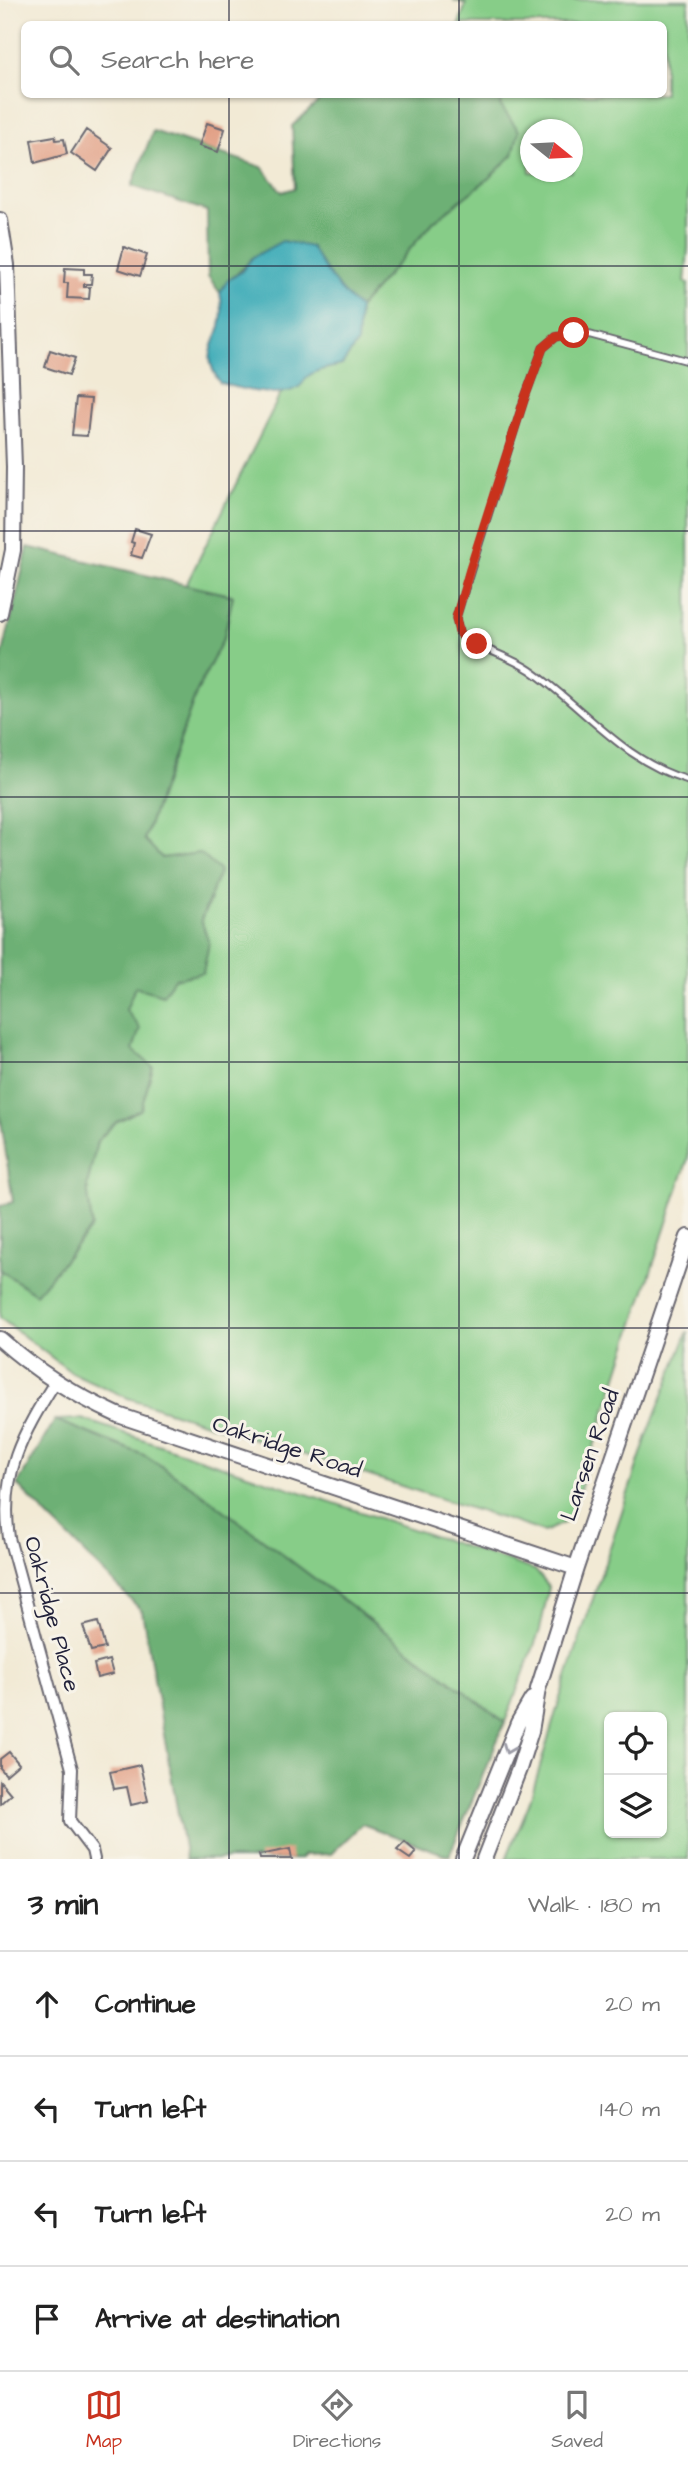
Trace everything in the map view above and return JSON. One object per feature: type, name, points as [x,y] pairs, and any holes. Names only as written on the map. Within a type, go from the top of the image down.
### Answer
[{"type":"street","points":[[0,220],[7,265],[14,478],[13,550],[0,613]]},
{"type":"street","name":"Larsen Road","points":[[538,1689],[576,1567],[688,1237]]},
{"type":"street","name":"Oakridge Road","points":[[0,1339],[55,1382],[118,1415],[576,1567]]},
{"type":"street","name":"Oakridge Place","points":[[55,1382],[18,1447],[9,1473],[4,1513],[72,1769],[70,1821],[92,1850],[94,1859]]},
{"type":"street","points":[[463,1859],[518,1723],[538,1689]]},
{"type":"street","points":[[484,1859],[527,1744],[538,1689]]},
{"type":"lane","points":[[688,361],[591,335],[574,333],[556,337],[543,348],[524,400],[456,618],[462,636],[527,668],[628,752],[650,765],[688,780]]},
{"type":"green space","points":[[453,0],[688,0],[688,248],[685,282],[688,283],[688,1158],[570,1520],[544,1532],[128,1398],[72,1373],[0,1318],[0,1270],[36,1294],[92,1227],[87,1186],[97,1141],[116,1122],[141,1109],[126,1010],[135,987],[174,979],[209,943],[201,920],[210,901],[200,853],[162,858],[144,840],[197,691],[224,637],[232,595],[186,585],[281,393],[299,387],[308,375],[342,365],[357,343],[359,308],[434,221],[489,178],[519,131],[500,105],[502,98],[667,98],[667,21],[460,21],[466,4]]},
{"type":"green space","points":[[327,98],[502,98],[500,105],[519,131],[513,155],[489,178],[434,221],[359,308],[332,279],[311,247],[253,257],[220,293],[208,276],[207,211],[132,186],[153,131],[262,167],[282,192],[295,188],[292,126],[319,101]]},
{"type":"green space","points":[[28,547],[233,596],[224,637],[197,691],[144,839],[162,858],[200,853],[220,871],[201,920],[209,943],[203,973],[174,979],[163,995],[135,987],[126,1010],[140,1028],[133,1050],[153,1067],[141,1109],[116,1122],[97,1141],[87,1186],[92,1227],[36,1294],[0,1270],[0,1206],[13,1202],[0,1114],[0,665]]},
{"type":"green space","points":[[688,1331],[688,1859],[506,1859],[529,1804],[560,1698],[647,1436]]},
{"type":"green space","points":[[82,1419],[535,1570],[549,1587],[540,1630],[505,1722],[193,1487],[146,1456],[55,1420]]},
{"type":"green space","points":[[55,1420],[146,1456],[193,1487],[505,1722],[449,1856],[362,1824],[331,1854],[304,1855],[300,1859],[186,1859],[142,1611],[17,1485]]},
{"type":"water","points":[[282,241],[311,247],[332,279],[359,308],[357,343],[342,365],[314,373],[292,390],[261,392],[220,383],[210,360],[222,318],[220,293],[227,281],[241,272],[253,257]]},
{"type":"building","points":[[207,123],[225,129],[218,152],[199,146]]},
{"type":"building","points":[[86,130],[112,148],[97,171],[71,153]]},
{"type":"building","points":[[55,136],[56,140],[64,139],[67,154],[35,163],[31,140]]},
{"type":"building","points":[[124,247],[147,255],[140,276],[118,269]]},
{"type":"building","points":[[65,268],[84,269],[84,274],[92,274],[91,284],[84,284],[84,287],[90,287],[89,299],[67,298]]},
{"type":"building","points":[[50,350],[75,358],[69,375],[45,367]]},
{"type":"building","points":[[76,398],[91,399],[87,436],[72,435]]},
{"type":"building","points":[[135,529],[151,534],[142,558],[131,555]]},
{"type":"building","points":[[98,1622],[105,1648],[91,1651],[83,1626]]},
{"type":"building","points":[[109,1660],[113,1674],[97,1678],[94,1664]]},
{"type":"building","points":[[9,1752],[19,1764],[6,1775],[0,1768],[0,1759]]},
{"type":"building","points":[[140,1765],[148,1801],[131,1805],[127,1787],[114,1789],[110,1772]]},
{"type":"building","points":[[0,1781],[11,1794],[0,1804]]},
{"type":"building","points":[[405,1842],[416,1852],[410,1859],[397,1850]]},
{"type":"building","points":[[290,1849],[292,1859],[260,1859],[259,1855]]},
{"type":"route","points":[[477,644],[462,636],[456,618],[470,569],[543,348],[556,337],[574,333]]}]
